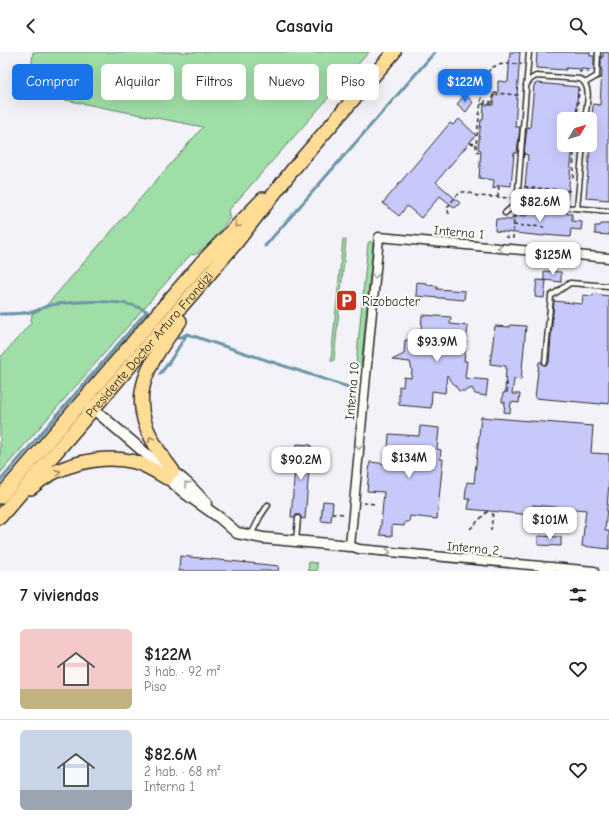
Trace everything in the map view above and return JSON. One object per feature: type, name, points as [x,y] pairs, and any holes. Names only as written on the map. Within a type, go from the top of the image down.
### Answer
[{"type":"main road","name":"Presidente Doctor Arturo Frondizi","points":[[2,511],[90,406],[235,244],[294,168],[394,52]]},
{"type":"main road","name":"Presidente Doctor Arturo Frondizi","points":[[0,497],[189,278],[249,212],[294,168]]},
{"type":"main road","points":[[170,475],[146,429],[141,406],[144,384],[152,362],[161,347],[235,244]]},
{"type":"main road","points":[[90,406],[189,278]]},
{"type":"main road","points":[[2,511],[35,484],[64,469],[94,460],[126,460],[136,462],[170,475]]},
{"type":"street","name":"Interna 1","points":[[379,237],[609,258]]},
{"type":"street","name":"Interna 10","points":[[350,546],[379,237]]},
{"type":"street","points":[[90,406],[170,475],[192,488],[220,518],[237,533],[296,541],[350,546]]},
{"type":"street","name":"Interna 2","points":[[350,546],[359,550],[594,571]]},
{"type":"lane","points":[[506,213],[517,203],[529,52]]},
{"type":"lane","points":[[585,83],[597,76],[598,52]]},
{"type":"lane","points":[[526,85],[533,77],[540,75],[577,78],[585,83],[587,90],[585,112]]},
{"type":"lane","points":[[577,208],[582,152]]},
{"type":"lane","points":[[517,203],[609,211]]},
{"type":"lane","points":[[545,362],[551,296],[570,283],[609,286]]},
{"type":"lane","points":[[251,535],[268,505]]},
{"type":"lane","points":[[296,541],[298,518]]},
{"type":"path","points":[[481,152],[478,152],[476,149],[476,144],[482,92],[484,92],[486,76],[496,65],[521,64]]},
{"type":"path","points":[[484,92],[519,95]]},
{"type":"path","points":[[485,104],[485,101],[492,102],[492,93]]},
{"type":"path","points":[[481,104],[493,104]]},
{"type":"path","points":[[470,143],[476,144]]},
{"type":"path","points":[[498,197],[499,185]]},
{"type":"path","points":[[519,187],[573,191]]},
{"type":"path","points":[[449,214],[447,208],[456,196],[462,192],[468,192],[477,196],[511,198],[513,207],[513,238],[505,237]]},
{"type":"path","points":[[513,225],[544,227]]},
{"type":"path","points":[[507,381],[507,393]]},
{"type":"path","points":[[354,502],[376,504]]},
{"type":"path","points":[[470,529],[488,511]]},
{"type":"path","points":[[491,531],[493,511]]},
{"type":"path","points":[[332,513],[352,515]]},
{"type":"green space","points":[[33,52],[369,52],[358,64],[327,64],[327,99],[228,211],[230,217],[223,228],[205,247],[194,255],[191,254],[0,473],[0,358],[31,323],[32,314],[44,308],[203,127],[65,100],[93,100],[93,64],[32,64]]},
{"type":"green space","points":[[343,239],[346,240],[334,360],[332,362],[331,360]]},
{"type":"green space","points":[[370,241],[373,243],[361,366],[358,367],[356,365],[368,243]]},
{"type":"green space","points":[[309,562],[317,563],[317,571],[308,571]]},
{"type":"building","points":[[510,52],[520,52],[515,127],[520,127],[517,153],[514,153],[511,186],[499,185],[493,189],[494,180],[479,178],[481,150],[478,149],[481,120],[483,120],[484,105],[493,105],[494,95],[498,95],[498,81],[508,82]]},
{"type":"building","points":[[537,52],[590,52],[590,56],[594,56],[594,70],[536,68]]},
{"type":"building","points":[[603,52],[609,53],[609,200],[586,198],[589,152],[597,152],[597,112],[592,112],[593,104],[600,105],[602,70],[601,57],[603,57]]},
{"type":"building","points":[[537,83],[578,87],[576,112],[557,112],[557,152],[572,152],[567,204],[527,200],[528,187],[525,187],[528,155],[524,154],[527,127],[530,128],[534,85]]},
{"type":"building","points":[[465,95],[473,102],[466,112],[457,104]]},
{"type":"building","points":[[459,119],[476,135],[436,182],[460,203],[455,208],[440,196],[421,218],[407,206],[399,216],[383,203],[450,123],[453,125]]},
{"type":"building","points":[[527,207],[567,211],[567,214],[572,214],[572,221],[582,222],[581,230],[571,229],[570,237],[495,231],[496,219],[512,220],[512,217],[515,218],[515,215],[526,216]]},
{"type":"building","points":[[601,224],[609,224],[609,235],[595,234],[595,226],[600,226]]},
{"type":"building","points":[[544,271],[561,272],[561,282],[544,280]]},
{"type":"building","points":[[537,280],[546,281],[544,298],[535,297]]},
{"type":"building","points":[[417,282],[437,286],[437,289],[465,291],[464,300],[416,296]]},
{"type":"building","points":[[593,294],[609,296],[609,404],[535,398],[539,362],[542,362],[544,365],[549,363],[554,301],[582,304],[583,295],[593,296]]},
{"type":"building","points":[[422,315],[451,317],[450,324],[468,326],[464,361],[467,361],[465,378],[488,380],[486,396],[475,394],[472,388],[465,391],[459,391],[447,375],[445,393],[432,391],[431,408],[399,405],[399,386],[403,387],[404,377],[411,378],[412,370],[410,362],[392,360],[404,354],[405,340],[418,341],[419,330],[421,330]]},
{"type":"building","points":[[510,325],[526,326],[521,380],[514,379],[512,394],[520,394],[519,403],[511,402],[510,413],[504,412],[505,402],[502,402],[503,393],[505,393],[506,366],[490,364],[495,326],[510,327]]},
{"type":"building","points":[[481,417],[593,426],[591,453],[609,454],[609,483],[605,531],[609,531],[609,549],[582,546],[586,510],[533,505],[532,515],[468,509],[470,499],[465,499],[467,482],[474,483]]},
{"type":"building","points":[[420,426],[439,428],[437,449],[441,450],[440,459],[443,459],[437,519],[410,516],[409,522],[405,522],[404,526],[392,525],[392,536],[380,535],[384,492],[367,491],[370,462],[387,464],[389,434],[419,436]]},
{"type":"building","points":[[297,444],[311,445],[305,519],[301,518],[299,515],[296,515],[295,518],[291,517]]},
{"type":"building","points":[[323,501],[333,502],[331,522],[321,521]]},
{"type":"building","points":[[538,536],[561,537],[561,546],[538,545]]},
{"type":"building","points":[[180,556],[279,566],[278,571],[179,571]]},
{"type":"waterway","points":[[265,246],[435,52]]},
{"type":"waterway","points":[[0,314],[27,313],[46,306],[74,302],[103,302],[131,305],[150,314]]},
{"type":"waterway","points":[[0,481],[147,311]]},
{"type":"waterway","points":[[177,337],[187,334],[351,388]]},
{"type":"waterway","points":[[160,374],[187,334]]},
{"type":"place","name":"Rizobacter","points":[[346,301]]}]
